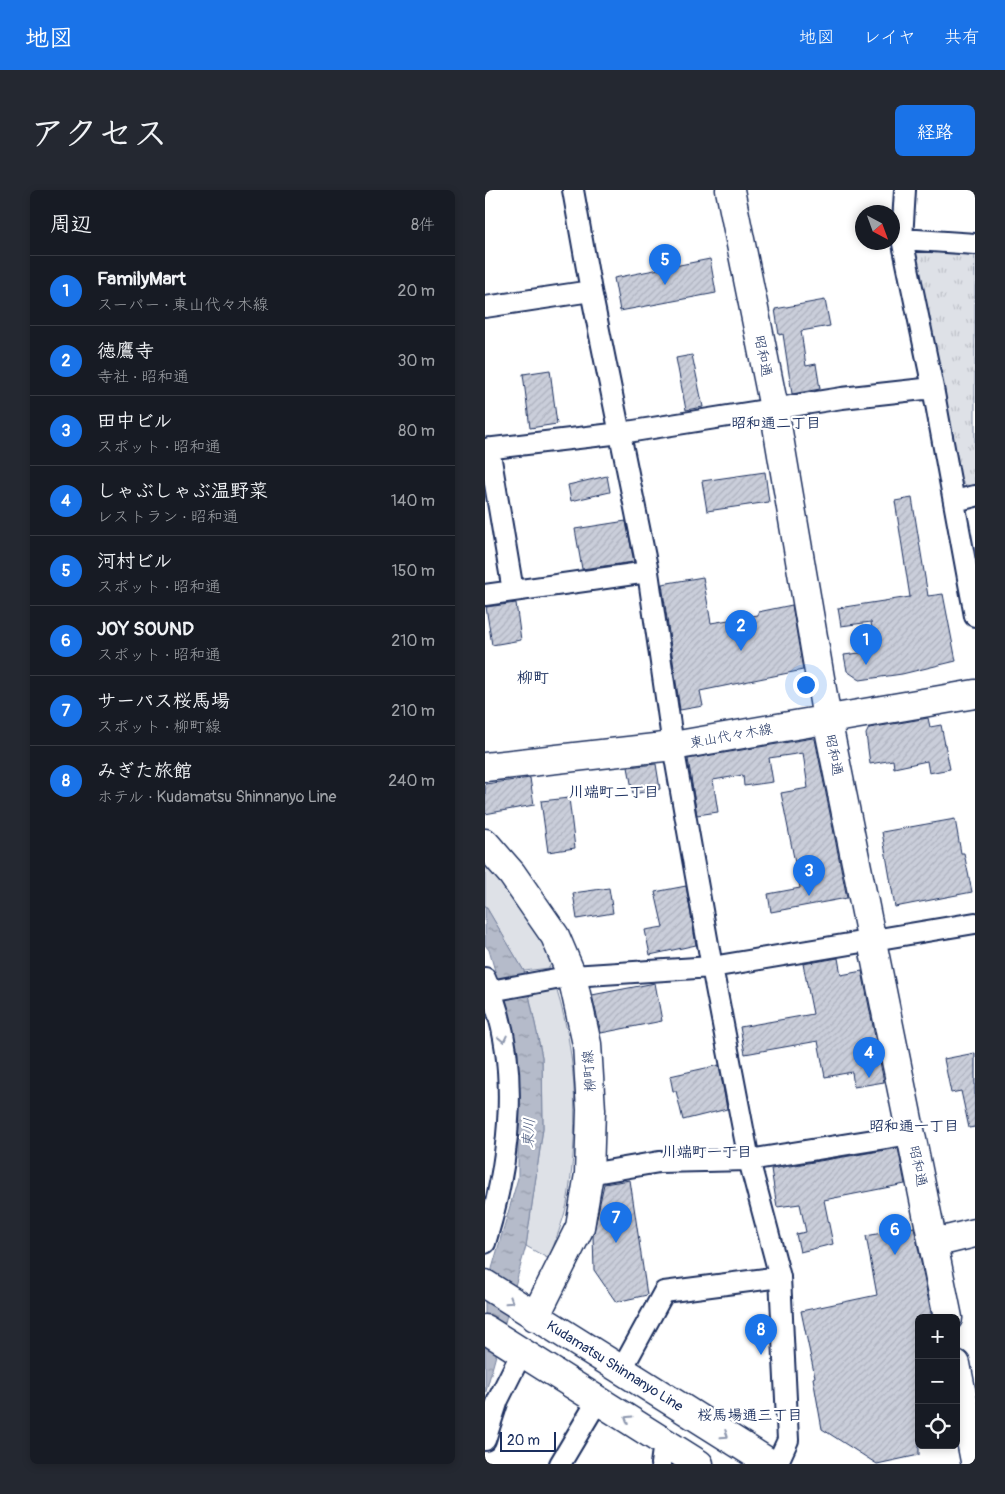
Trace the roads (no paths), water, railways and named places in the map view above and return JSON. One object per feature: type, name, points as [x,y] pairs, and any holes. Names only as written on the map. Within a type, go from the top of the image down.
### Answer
[{"type":"street","points":[[573,190],[591,291],[621,433],[647,572],[673,746],[712,967],[749,1160],[780,1277],[788,1440],[777,1464]]},
{"type":"street","name":"昭和通","points":[[730,190],[774,408],[827,719],[946,1314]]},
{"type":"street","points":[[905,190],[902,238],[955,501],[975,616]]},
{"type":"street","points":[[902,238],[975,244]]},
{"type":"street","points":[[485,307],[591,291]]},
{"type":"street","points":[[513,591],[487,448],[621,433],[774,408],[933,388]]},
{"type":"street","points":[[955,501],[975,496]]},
{"type":"street","points":[[485,595],[647,572]]},
{"type":"street","name":"東山代々木線","points":[[485,766],[673,746],[975,694]]},
{"type":"street","name":"柳町線","points":[[485,843],[512,874],[555,936],[571,976],[587,1044],[591,1110],[589,1174],[580,1227],[535,1317]]},
{"type":"street","points":[[485,1243],[498,1201],[505,1156],[509,1078],[505,1047],[487,987],[540,983],[571,976],[712,967],[975,923]]},
{"type":"street","points":[[589,1174],[659,1162],[749,1160],[911,1134]]},
{"type":"street","points":[[933,1244],[975,1233]]},
{"type":"street","points":[[622,1369],[664,1292],[780,1277]]},
{"type":"street","name":"Kudamatsu Shinnanyo Line","points":[[485,1284],[771,1464]]},
{"type":"street","points":[[485,1329],[598,1400],[663,1453],[699,1464]]},
{"type":"street","points":[[485,1440],[498,1400],[522,1352]]},
{"type":"street","points":[[960,1380],[971,1423],[975,1461]]},
{"type":"street","points":[[560,1464],[598,1400]]},
{"type":"water","name":"東川","points":[[485,905],[524,971],[542,1057],[543,1128],[526,1246],[485,1395],[485,1293],[518,1178],[518,1051],[489,950],[485,945]]},
{"type":"place","name":"河村ビル","points":[[665,285]]},
{"type":"place","name":"徳鷹寺","points":[[741,651]]},
{"type":"place","name":"FamilyMart","points":[[866,665]]},
{"type":"place","name":"田中ビル","points":[[809,896]]},
{"type":"place","name":"しゃぶしゃぶ温野菜","points":[[869,1078]]},
{"type":"place","name":"サーパス桜馬場","points":[[616,1243]]},
{"type":"place","name":"JOY SOUND","points":[[895,1255]]},
{"type":"place","name":"みぎた旅館","points":[[761,1355]]},
{"type":"district","name":"昭和通二丁目","points":[[776,423]]},
{"type":"district","name":"柳町","points":[[533,678]]},
{"type":"district","name":"川端町二丁目","points":[[614,792]]},
{"type":"district","name":"昭和通一丁目","points":[[914,1126]]},
{"type":"district","name":"川端町一丁目","points":[[707,1152]]},
{"type":"district","name":"桜馬場通三丁目","points":[[750,1415]]}]
